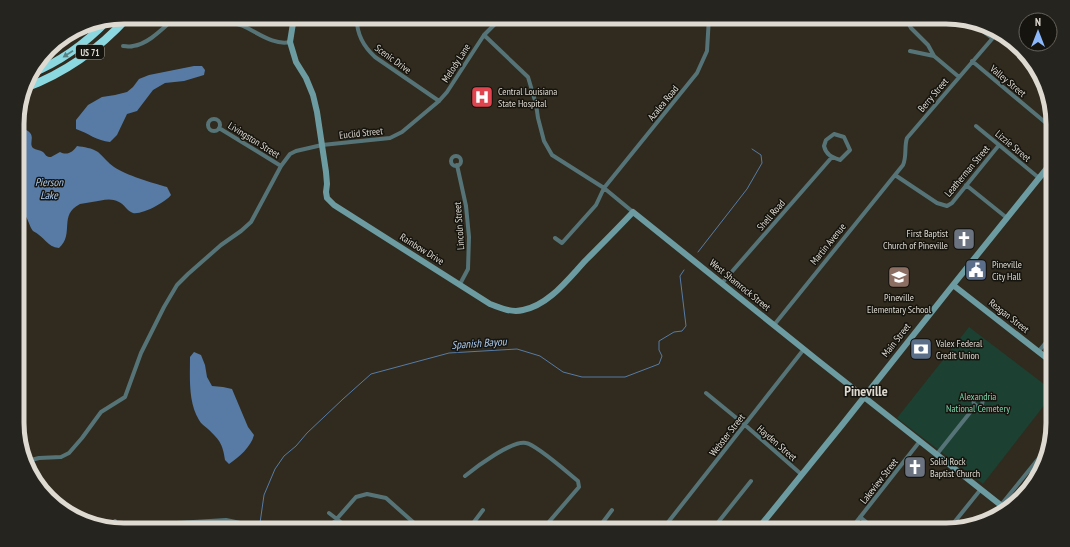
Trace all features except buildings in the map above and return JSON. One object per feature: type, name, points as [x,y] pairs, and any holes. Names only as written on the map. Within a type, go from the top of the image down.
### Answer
[{"type":"highway","name":"US 71","points":[[32,85],[68,67],[91,52],[121,24]]},
{"type":"highway","name":"US 71","points":[[40,70],[75,49],[100,27]]},
{"type":"street","points":[[123,46],[142,44],[168,24]]},
{"type":"street","points":[[237,24],[273,41],[284,44],[290,42]]},
{"type":"street","name":"Rainbow Drive","points":[[293,24],[290,42],[296,62],[306,78],[313,95],[326,172],[326,192],[328,198],[334,205],[490,304],[500,308],[522,311],[543,302],[557,290],[633,212]]},
{"type":"street","name":"Scenic Drive","points":[[357,24],[359,38],[366,49],[374,57],[438,101]]},
{"type":"street","name":"Melody Lane","points":[[438,101],[447,92],[484,35],[495,24]]},
{"type":"street","name":"Azalea Road","points":[[555,238],[562,243],[596,205],[604,188],[697,73],[707,51],[709,24]]},
{"type":"street","points":[[909,24],[928,45],[934,56],[959,77]]},
{"type":"street","points":[[982,31],[992,38]]},
{"type":"street","name":"West Shamrock Street","points":[[484,35],[528,77],[536,104],[544,141],[552,155],[604,188],[1002,506]]},
{"type":"street","name":"Berry Street","points":[[895,174],[905,160],[905,144],[907,138],[992,38]]},
{"type":"street","points":[[910,51],[934,56]]},
{"type":"street","name":"Valley Street","points":[[972,61],[1046,123]]},
{"type":"street","name":"Euclid Street","points":[[32,460],[39,458],[61,457],[69,453],[101,412],[125,397],[141,353],[177,285],[221,245],[251,222],[281,166],[290,154],[296,151],[322,145],[390,138],[402,132],[438,101]]},
{"type":"street","name":"Lizzie Street","points":[[976,126],[999,145],[1041,176],[1046,178]]},
{"type":"street","name":"Livingston Street","points":[[219,128],[281,166]]},
{"type":"street","points":[[834,134],[844,137],[850,150],[840,160],[832,157],[825,150],[824,146],[826,140],[834,134]]},
{"type":"street","name":"Leatherman Street","points":[[895,174],[937,203],[947,206],[952,203],[999,145]]},
{"type":"street","name":"Shell Road","points":[[722,283],[832,157]]},
{"type":"street","name":"Lincoln Street","points":[[456,165],[466,206],[469,237],[468,269],[460,284]]},
{"type":"street","name":"Main Street","points":[[762,523],[865,397],[952,285],[1046,170]]},
{"type":"street","name":"Martin Avenue","points":[[774,324],[895,174]]},
{"type":"street","points":[[966,185],[1007,218]]},
{"type":"street","name":"Reagan Street","points":[[952,285],[1046,358]]},
{"type":"street","points":[[1038,352],[1046,342]]},
{"type":"street","name":"Webster Street","points":[[668,523],[804,349]]},
{"type":"street","name":"Hayden Street","points":[[706,393],[801,474]]},
{"type":"street","points":[[937,454],[976,406]]},
{"type":"street","name":"Lakeview Street","points":[[855,523],[920,441]]},
{"type":"street","points":[[465,476],[493,455],[514,444],[525,442],[534,446],[578,481],[579,487],[548,523]]},
{"type":"street","points":[[1002,506],[1040,457]]},
{"type":"street","points":[[718,523],[751,481]]},
{"type":"street","points":[[954,523],[981,489]]},
{"type":"street","points":[[333,523],[356,497],[367,494],[386,498],[414,523]]},
{"type":"street","points":[[473,523],[483,510]]},
{"type":"street","points":[[602,523],[612,510]]},
{"type":"street","points":[[329,513],[343,523]]},
{"type":"street","points":[[860,517],[867,523]]},
{"type":"street","points":[[177,523],[226,520],[240,523]]},
{"type":"green space","name":"Alexandria National Cemetery","points":[[969,327],[1046,386],[1046,403],[983,484],[897,418]]},
{"type":"water","points":[[194,66],[202,66],[205,70],[204,75],[184,81],[165,83],[153,90],[137,111],[127,114],[117,135],[110,142],[101,140],[76,129],[76,120],[88,105],[102,97],[127,92],[139,79],[149,75]]},
{"type":"water","name":"Pierson Lake","points":[[26,130],[31,134],[31,144],[33,148],[43,152],[47,156],[51,157],[60,152],[65,154],[70,153],[77,146],[91,149],[98,152],[112,165],[125,173],[167,187],[171,195],[154,207],[137,213],[131,212],[121,203],[112,200],[80,204],[73,208],[70,214],[64,243],[59,248],[51,246],[33,231],[24,215],[24,131]]},
{"type":"water","points":[[194,352],[201,355],[205,365],[207,377],[212,386],[232,389],[248,427],[254,435],[250,444],[241,455],[229,464],[225,460],[220,443],[200,421],[195,413],[190,389],[190,357]]},
{"type":"waterway","name":"Spanish Bayou","points":[[698,252],[747,189],[762,163],[761,155],[752,149]]},
{"type":"waterway","name":"Spanish Bayou","points":[[260,523],[264,495],[275,469],[284,456],[371,374],[449,353],[517,349],[540,356],[563,372],[582,377],[625,377],[659,364],[662,356],[659,350],[659,341],[674,332],[682,331],[686,326],[680,276],[684,270]]},
{"type":"place","name":"Central Louisiana State Hospital","points":[[482,97]]},
{"type":"place","name":"First Baptist Church of Pineville","points":[[964,239]]},
{"type":"place","name":"Pineville City Hall","points":[[976,270]]},
{"type":"place","name":"Pineville Elementary School","points":[[899,277]]},
{"type":"place","name":"Valex Federal Credit Union","points":[[921,349]]},
{"type":"place","name":"Solid Rock Baptist Church","points":[[915,467]]},
{"type":"district","name":"Pineville","points":[[866,391]]}]
